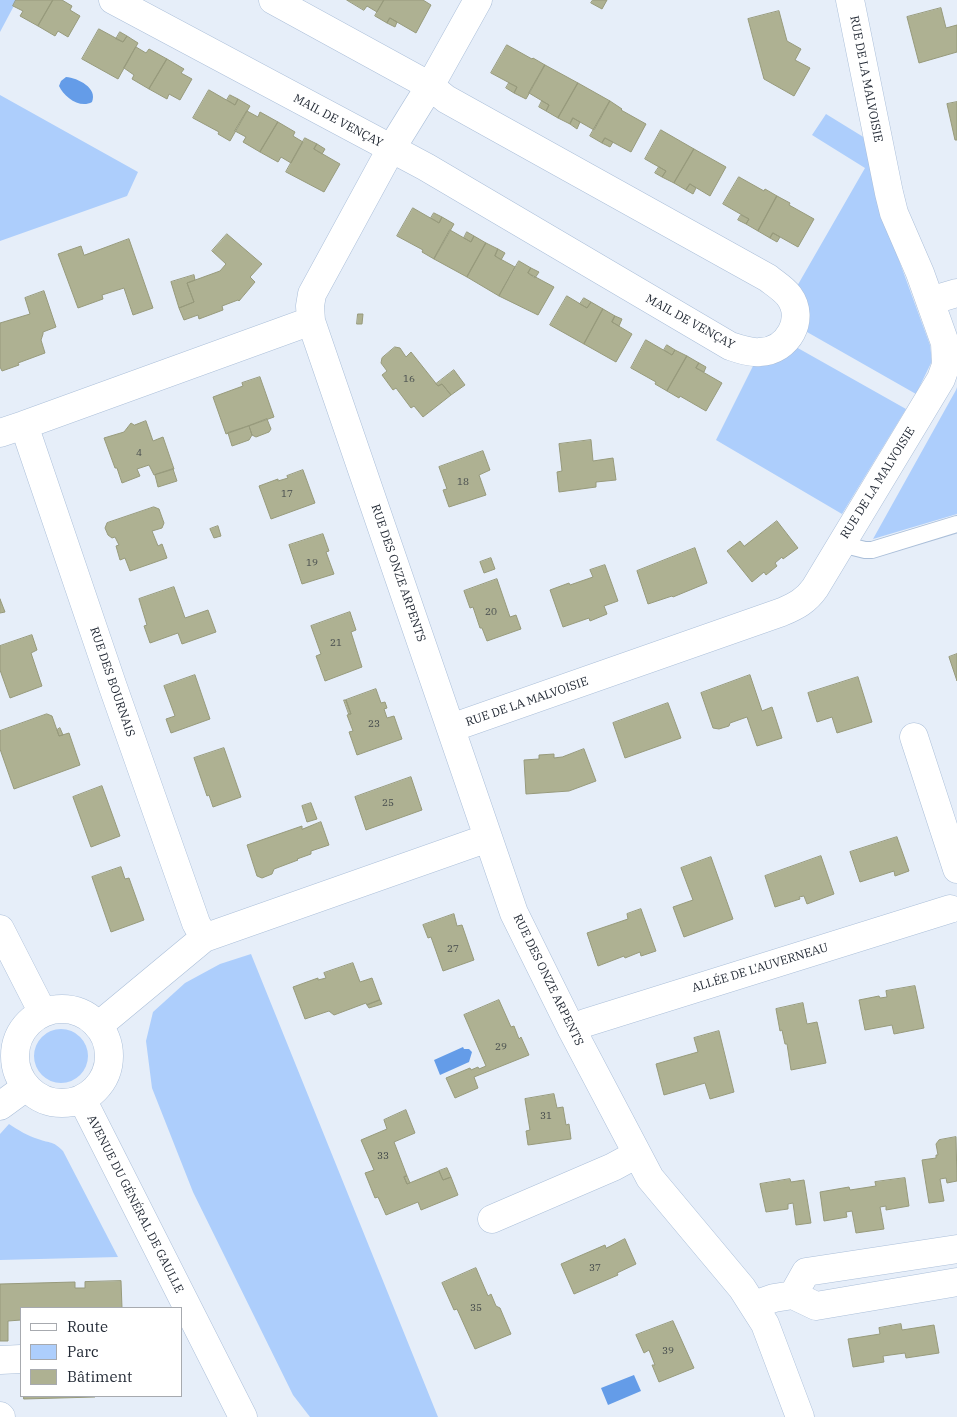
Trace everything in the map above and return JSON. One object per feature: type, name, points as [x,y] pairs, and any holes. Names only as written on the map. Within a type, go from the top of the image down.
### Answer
[{"type":"street","name":"MAIL DE VENÇAY","points":[[113,0],[426,167],[730,346],[744,351],[760,352],[783,344],[792,334],[796,323],[796,311],[789,296],[768,278],[446,99],[430,86],[273,0]]},
{"type":"street","name":"RUE DES ONZE ARPENTS","points":[[478,0],[430,86],[391,150],[312,294],[310,306],[311,321],[514,913],[572,1030],[650,1178],[742,1288],[765,1324],[800,1417]]},
{"type":"street","name":"RUE DE LA MALVOISIE","points":[[451,728],[773,616],[801,604],[815,588],[941,379],[946,365],[947,353],[945,343],[920,273],[894,213],[850,0]]},
{"type":"street","points":[[930,301],[957,293]]},
{"type":"street","name":"RUE DES BOURNAIS","points":[[204,938],[196,923],[113,687],[12,429],[311,321]]},
{"type":"street","points":[[914,737],[957,869]]},
{"type":"street","points":[[98,1026],[204,938],[488,838]]},
{"type":"street","name":"ALLÉE DE L'AUVERNEAU","points":[[572,1030],[585,1023],[953,914],[950,895],[952,884],[957,878]]},
{"type":"street","points":[[0,928],[43,1013]]},
{"type":"street","points":[[72,1010],[86,1016],[98,1026],[105,1038],[109,1052],[108,1066],[103,1079],[94,1091],[82,1099],[67,1103],[52,1102],[38,1096],[26,1086],[19,1074],[15,1060],[16,1046],[22,1032],[31,1021],[43,1013],[72,1010]]},
{"type":"street","points":[[0,1106],[26,1086]]},
{"type":"street","name":"AVENUE DU GÉNÉRAL DE GAULLE","points":[[82,1099],[243,1417]]},
{"type":"street","points":[[492,1219],[613,1167],[637,1154]]},
{"type":"street","points":[[793,1294],[806,1272],[957,1249]]},
{"type":"street","points":[[754,1306],[774,1298],[793,1294],[816,1306],[957,1282]]},
{"type":"street","points":[[0,1360],[20,1359]]},
{"type":"lane","points":[[841,544],[872,550],[957,524]]},
{"type":"green space","points":[[0,0],[17,0],[0,32]]},
{"type":"green space","points":[[0,95],[138,172],[127,196],[0,241]]},
{"type":"green space","points":[[826,114],[865,138],[885,222],[930,345],[932,361],[916,394],[807,332],[807,313],[796,288],[865,168],[812,135]]},
{"type":"green space","points":[[796,347],[906,409],[842,514],[716,440],[756,360]]},
{"type":"green space","points":[[957,387],[957,514],[873,539],[956,390]]},
{"type":"green space","points":[[251,954],[438,1417],[310,1417],[293,1395],[193,1192],[152,1088],[146,1041],[153,1012],[185,983],[220,964]]},
{"type":"green space","points":[[61,1029],[71,1031],[80,1037],[86,1046],[88,1056],[86,1066],[80,1075],[71,1081],[61,1083],[51,1081],[42,1075],[36,1066],[34,1056],[36,1046],[42,1037],[51,1031]]},
{"type":"green space","points":[[9,1124],[19,1131],[54,1144],[63,1151],[118,1257],[0,1260],[0,1134]]},
{"type":"water","points":[[66,77],[76,79],[90,88],[93,97],[92,102],[82,104],[68,98],[59,86]]},
{"type":"water","points":[[463,1047],[472,1052],[469,1062],[440,1075],[434,1060]]},
{"type":"water","points":[[634,1375],[641,1391],[608,1405],[601,1388]]},
{"type":"building","points":[[16,0],[53,0],[38,26],[20,16],[23,11],[13,6]]},
{"type":"building","points":[[53,0],[62,0],[72,6],[70,10],[80,16],[68,37],[58,31],[55,36],[38,26]]},
{"type":"building","points":[[347,0],[384,0],[377,12],[367,6],[364,10]]},
{"type":"building","points":[[384,0],[423,0],[431,5],[416,33],[390,18],[387,23],[375,16]]},
{"type":"building","points":[[593,0],[607,0],[602,9],[591,3]]},
{"type":"building","points":[[941,8],[946,28],[957,25],[957,52],[919,63],[907,17]]},
{"type":"building","points":[[779,11],[787,41],[801,49],[795,60],[810,68],[794,96],[764,79],[748,19]]},
{"type":"building","points":[[390,18],[397,22],[395,27],[387,23]]},
{"type":"building","points":[[99,29],[123,42],[127,36],[138,43],[118,79],[82,59]]},
{"type":"building","points":[[120,32],[127,36],[123,42],[116,39]]},
{"type":"building","points":[[507,45],[545,65],[526,99],[514,93],[517,87],[491,73]]},
{"type":"building","points":[[136,47],[146,53],[149,49],[167,59],[149,89],[132,79],[134,75],[124,68]]},
{"type":"building","points":[[167,59],[184,69],[181,73],[192,79],[180,100],[169,94],[167,99],[149,89]]},
{"type":"building","points":[[545,65],[578,83],[558,118],[546,111],[549,105],[529,93]]},
{"type":"building","points":[[509,83],[517,87],[514,93],[506,88]]},
{"type":"building","points":[[578,83],[610,101],[594,130],[573,118],[570,124],[558,118]]},
{"type":"building","points":[[209,90],[235,105],[238,99],[250,106],[230,141],[218,134],[219,132],[193,118]]},
{"type":"building","points":[[230,95],[238,99],[235,105],[227,100]]},
{"type":"building","points":[[542,101],[549,105],[546,111],[539,107]]},
{"type":"building","points":[[610,101],[621,110],[646,124],[631,152],[605,138],[602,143],[590,136]]},
{"type":"building","points":[[957,102],[957,140],[955,140],[947,104]]},
{"type":"building","points":[[247,111],[258,117],[260,112],[278,122],[260,152],[243,142],[246,137],[235,131]]},
{"type":"building","points":[[573,118],[580,122],[577,129],[570,124]]},
{"type":"building","points":[[278,122],[295,132],[293,136],[303,142],[291,163],[281,157],[278,162],[260,152]]},
{"type":"building","points":[[661,130],[694,149],[674,183],[662,177],[666,171],[645,159]]},
{"type":"building","points":[[305,138],[317,144],[314,149],[340,164],[324,192],[286,172]]},
{"type":"building","points":[[605,138],[613,142],[610,147],[602,143]]},
{"type":"building","points":[[317,144],[325,149],[322,154],[314,149]]},
{"type":"building","points":[[694,149],[726,167],[710,196],[690,184],[686,190],[674,183]]},
{"type":"building","points":[[659,167],[666,171],[662,177],[655,173]]},
{"type":"building","points":[[739,177],[777,196],[758,231],[746,224],[749,219],[723,204]]},
{"type":"building","points":[[690,184],[696,188],[693,194],[686,190]]},
{"type":"building","points":[[777,196],[814,219],[798,247],[773,233],[770,238],[758,231]]},
{"type":"building","points":[[413,208],[439,223],[442,217],[454,224],[434,259],[422,252],[423,250],[397,236]]},
{"type":"building","points":[[434,213],[442,217],[439,223],[431,218]]},
{"type":"building","points":[[741,215],[749,219],[746,224],[738,220]]},
{"type":"building","points":[[450,230],[471,242],[474,236],[486,243],[467,277],[434,259]]},
{"type":"building","points":[[467,232],[474,236],[471,242],[464,238]]},
{"type":"building","points":[[773,233],[780,237],[777,242],[770,238]]},
{"type":"building","points":[[227,234],[262,264],[250,277],[255,282],[239,301],[222,306],[223,310],[199,319],[198,315],[184,320],[179,308],[194,302],[187,283],[220,271],[226,264],[212,251]]},
{"type":"building","points":[[129,239],[153,308],[133,315],[124,288],[102,295],[103,299],[78,308],[58,254],[81,246],[84,255]]},
{"type":"building","points":[[486,243],[498,249],[495,256],[515,267],[499,296],[467,277]]},
{"type":"building","points":[[498,249],[505,253],[501,260],[495,256]]},
{"type":"building","points":[[519,261],[531,268],[528,273],[554,287],[538,315],[499,296]]},
{"type":"building","points":[[531,268],[539,272],[535,278],[528,273]]},
{"type":"building","points":[[194,275],[195,280],[187,283],[194,302],[179,308],[171,282]]},
{"type":"building","points":[[44,291],[56,327],[43,332],[41,340],[45,353],[2,371],[0,367],[0,323],[30,314],[25,298]]},
{"type":"building","points":[[567,296],[587,308],[591,302],[603,309],[584,344],[550,325]]},
{"type":"building","points":[[584,298],[591,302],[587,308],[580,304]]},
{"type":"building","points":[[603,309],[615,316],[612,322],[632,334],[616,362],[584,344]]},
{"type":"building","points":[[358,314],[363,314],[362,324],[357,324]]},
{"type":"building","points":[[615,316],[622,319],[619,326],[612,322]]},
{"type":"building","points":[[646,340],[672,355],[675,350],[687,356],[667,391],[655,384],[656,382],[631,368]]},
{"type":"building","points":[[667,345],[675,350],[672,355],[664,350]]},
{"type":"building","points":[[395,347],[400,348],[406,357],[411,352],[438,386],[442,384],[451,395],[423,417],[414,406],[411,408],[396,388],[393,390],[382,375],[387,371],[381,363],[382,358]]},
{"type":"building","points":[[687,356],[699,363],[696,368],[722,383],[706,411],[667,391]]},
{"type":"building","points":[[699,363],[706,367],[704,372],[696,368]]},
{"type":"building","points":[[454,370],[465,385],[451,395],[442,384],[438,386],[436,384]]},
{"type":"building","points":[[260,377],[274,417],[226,434],[213,397],[243,386],[242,383]]},
{"type":"building","points":[[267,419],[271,429],[269,432],[256,437],[252,435],[249,426]]},
{"type":"building","points":[[146,421],[153,441],[163,437],[174,469],[154,475],[149,465],[137,469],[140,476],[122,483],[104,438],[124,432],[131,423],[134,425]]},
{"type":"building","points":[[249,426],[252,435],[249,440],[232,446],[228,433]]},
{"type":"building","points":[[591,440],[593,461],[613,458],[616,480],[596,482],[596,487],[559,492],[557,472],[562,471],[559,444]]},
{"type":"building","points":[[483,451],[490,470],[479,475],[486,495],[449,507],[443,490],[447,489],[439,467]]},
{"type":"building","points":[[173,469],[177,481],[158,487],[155,475]]},
{"type":"building","points":[[303,470],[315,503],[271,519],[259,486],[278,479],[278,481],[288,478],[287,476]]},
{"type":"building","points":[[154,507],[159,509],[164,523],[162,528],[152,531],[158,546],[162,544],[167,558],[130,571],[125,558],[120,560],[116,546],[119,545],[115,537],[112,538],[108,535],[105,528],[107,523]]},
{"type":"building","points":[[777,521],[798,548],[783,559],[782,557],[775,563],[777,566],[766,575],[764,572],[752,582],[727,551],[740,541],[744,546]]},
{"type":"building","points":[[218,526],[221,536],[214,538],[210,529]]},
{"type":"building","points":[[323,534],[329,551],[326,552],[334,574],[302,584],[289,545]]},
{"type":"building","points":[[695,548],[707,583],[673,597],[648,604],[637,571]]},
{"type":"building","points":[[491,558],[495,569],[484,573],[480,562]]},
{"type":"building","points":[[605,565],[618,601],[604,606],[607,614],[590,621],[589,618],[563,627],[550,590],[593,577],[590,570]]},
{"type":"building","points":[[497,579],[510,617],[516,615],[521,629],[487,641],[482,628],[480,628],[473,607],[470,608],[464,591]]},
{"type":"building","points":[[174,587],[185,618],[208,610],[216,632],[182,644],[178,633],[150,643],[144,626],[147,625],[139,599]]},
{"type":"building","points":[[0,599],[5,612],[0,613]]},
{"type":"building","points":[[350,612],[356,630],[351,632],[362,667],[325,681],[316,656],[321,654],[311,626]]},
{"type":"building","points":[[32,635],[37,650],[31,653],[42,686],[10,698],[0,670],[0,646]]},
{"type":"building","points":[[957,654],[957,681],[949,657]]},
{"type":"building","points":[[195,675],[210,719],[171,733],[166,719],[175,716],[164,686]]},
{"type":"building","points":[[750,675],[762,711],[772,707],[782,738],[757,746],[747,717],[730,723],[729,726],[719,729],[713,728],[701,693]]},
{"type":"building","points":[[858,677],[872,722],[837,733],[832,717],[817,722],[808,693]]},
{"type":"building","points":[[376,689],[381,703],[385,702],[387,708],[384,709],[387,718],[394,716],[402,739],[357,755],[349,732],[353,731],[347,715],[351,714],[346,700]]},
{"type":"building","points":[[344,700],[346,700],[351,714],[349,714]]},
{"type":"building","points":[[668,703],[681,738],[625,758],[613,723]]},
{"type":"building","points":[[47,714],[52,716],[59,736],[69,733],[80,765],[14,789],[0,749],[0,731]]},
{"type":"building","points":[[60,728],[63,735],[59,736],[57,730]]},
{"type":"building","points":[[224,748],[241,797],[213,807],[209,795],[207,796],[194,758]]},
{"type":"building","points":[[584,749],[596,781],[569,791],[526,794],[524,760],[539,759],[539,755],[554,754],[554,758],[562,757]]},
{"type":"building","points":[[411,777],[422,810],[366,830],[355,797]]},
{"type":"building","points":[[102,786],[120,836],[91,847],[73,797]]},
{"type":"building","points":[[311,803],[317,819],[307,822],[302,806]]},
{"type":"building","points":[[321,822],[329,845],[311,851],[311,854],[274,869],[272,874],[262,878],[257,876],[247,845],[302,826],[302,829]]},
{"type":"building","points":[[897,837],[909,871],[895,876],[894,871],[860,882],[850,852]]},
{"type":"building","points":[[821,856],[834,894],[807,904],[804,896],[799,897],[800,899],[775,907],[765,876]]},
{"type":"building","points":[[711,857],[733,919],[684,937],[673,907],[693,900],[681,868]]},
{"type":"building","points":[[121,867],[125,879],[129,878],[144,920],[111,932],[92,877]]},
{"type":"building","points":[[641,909],[656,951],[641,956],[640,952],[625,958],[624,956],[598,966],[587,933],[628,919],[627,914]]},
{"type":"building","points":[[454,914],[457,926],[462,925],[474,960],[443,971],[431,937],[428,938],[423,925]]},
{"type":"building","points":[[353,963],[360,982],[372,978],[380,1000],[334,1015],[329,1011],[305,1019],[293,987],[318,978],[318,980],[326,978],[324,973]]},
{"type":"building","points":[[915,986],[924,1028],[894,1034],[892,1025],[865,1030],[859,1000],[879,996],[880,998],[887,997],[886,991]]},
{"type":"building","points":[[380,1000],[382,1004],[369,1008],[367,1005]]},
{"type":"building","points":[[499,1000],[511,1027],[514,1026],[519,1039],[521,1037],[529,1055],[474,1077],[478,1088],[455,1098],[446,1078],[470,1068],[471,1070],[478,1067],[479,1069],[486,1066],[464,1015]]},
{"type":"building","points":[[803,1003],[807,1024],[817,1022],[826,1063],[791,1070],[787,1044],[785,1044],[782,1030],[780,1031],[776,1009]]},
{"type":"building","points":[[719,1031],[734,1092],[710,1099],[705,1083],[664,1095],[656,1064],[698,1052],[694,1038]]},
{"type":"building","points":[[554,1094],[557,1108],[563,1107],[566,1125],[569,1124],[571,1139],[528,1145],[526,1131],[530,1130],[525,1099]]},
{"type":"building","points":[[406,1110],[415,1133],[394,1142],[407,1176],[404,1177],[407,1184],[439,1171],[443,1180],[451,1177],[458,1195],[421,1210],[418,1202],[386,1215],[378,1197],[375,1198],[365,1173],[374,1170],[361,1140],[387,1129],[384,1120]]},
{"type":"building","points":[[956,1137],[957,1181],[947,1183],[946,1178],[940,1179],[944,1201],[929,1203],[922,1160],[936,1158],[936,1155],[938,1155],[936,1144],[939,1140]]},
{"type":"building","points":[[447,1168],[451,1177],[443,1180],[439,1171]]},
{"type":"building","points":[[407,1176],[410,1183],[407,1184],[404,1177]]},
{"type":"building","points":[[905,1178],[909,1206],[886,1210],[886,1206],[880,1207],[884,1229],[856,1233],[852,1211],[846,1212],[847,1217],[824,1221],[820,1192],[849,1187],[850,1190],[876,1186],[875,1182]]},
{"type":"building","points":[[790,1179],[791,1182],[804,1180],[811,1223],[796,1225],[793,1203],[788,1204],[788,1209],[766,1212],[760,1184]]},
{"type":"building","points":[[625,1239],[636,1264],[617,1273],[618,1275],[574,1294],[561,1264],[605,1245],[606,1248]]},
{"type":"building","points":[[476,1268],[488,1296],[491,1294],[496,1306],[500,1308],[511,1334],[475,1349],[457,1309],[454,1310],[442,1283]]},
{"type":"building","points":[[121,1281],[122,1307],[20,1307],[20,1320],[8,1321],[8,1341],[0,1341],[0,1284],[75,1282],[75,1288],[85,1288],[85,1282]]},
{"type":"building","points":[[673,1321],[694,1368],[659,1382],[652,1365],[655,1365],[649,1350],[644,1353],[636,1335]]},
{"type":"building","points":[[901,1324],[902,1330],[934,1325],[939,1353],[906,1358],[905,1353],[883,1356],[884,1362],[853,1367],[848,1339],[880,1334],[879,1328]]},
{"type":"building","points":[[24,1397],[95,1397],[24,1399]]}]
